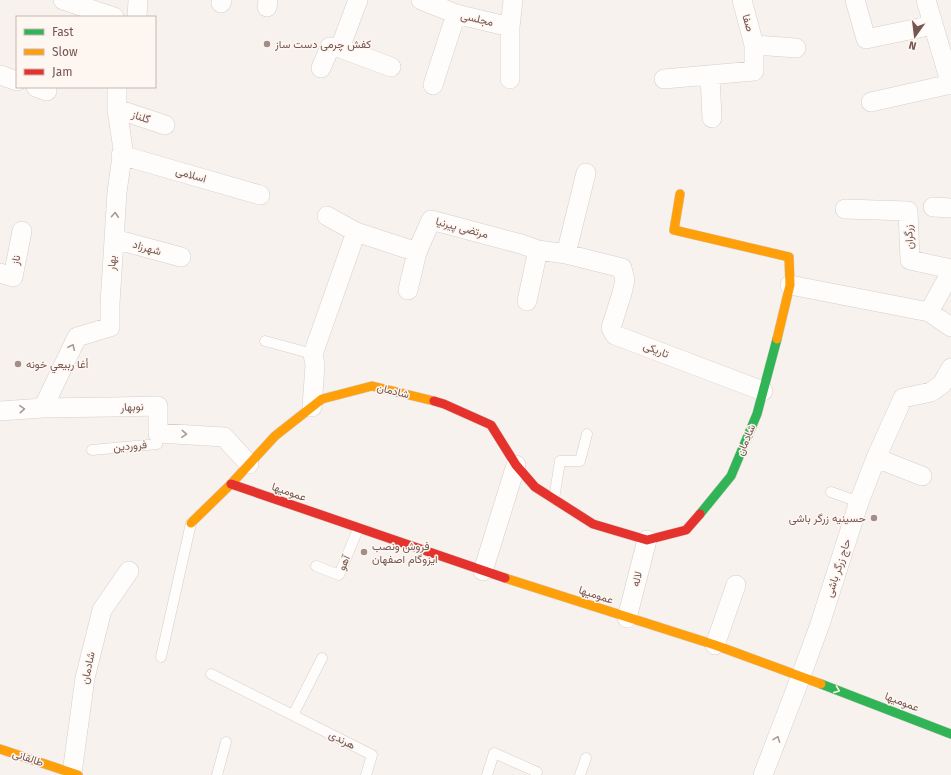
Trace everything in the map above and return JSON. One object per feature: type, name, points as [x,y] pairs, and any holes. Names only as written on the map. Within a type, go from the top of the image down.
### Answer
[{"type":"street","points":[[63,0],[111,16]]},
{"type":"street","points":[[138,0],[138,16]]},
{"type":"street","points":[[340,48],[358,0]]},
{"type":"street","name":"مجلسی","points":[[421,0],[456,14],[510,27],[513,0]]},
{"type":"street","name":"صفا","points":[[710,75],[754,71],[754,46],[742,0]]},
{"type":"street","points":[[855,0],[866,39],[933,25]]},
{"type":"street","points":[[871,102],[951,85],[926,0]]},
{"type":"street","points":[[432,85],[456,14]]},
{"type":"street","points":[[510,27],[510,79]]},
{"type":"street","points":[[754,46],[796,48]]},
{"type":"street","points":[[321,68],[330,47],[340,48],[391,67]]},
{"type":"street","points":[[0,75],[16,81]]},
{"type":"street","points":[[664,78],[710,75],[712,118]]},
{"type":"street","name":"بهار","points":[[44,408],[77,337],[110,327],[117,192],[123,149],[117,108],[117,88]]},
{"type":"street","name":"گلناز","points":[[117,108],[165,125]]},
{"type":"street","name":"اسلامی","points":[[121,155],[260,195]]},
{"type":"street","points":[[566,254],[586,173]]},
{"type":"street","name":"شادمان","points":[[191,523],[275,436],[312,407],[322,400],[372,386],[444,404],[491,426],[516,465],[535,487],[593,524],[647,540],[686,530],[731,476],[757,414],[790,285],[789,257],[674,230],[680,194]]},
{"type":"street","name":"زرگران","points":[[845,209],[908,211],[910,260],[951,269]]},
{"type":"street","points":[[327,216],[356,232],[417,252],[408,290]]},
{"type":"street","name":"مرتضی پیرنیا","points":[[417,252],[430,220],[521,244],[538,250],[566,254],[622,268]]},
{"type":"street","name":"ناز","points":[[0,273],[12,277],[22,231]]},
{"type":"street","points":[[312,407],[315,365],[314,354],[356,232]]},
{"type":"street","name":"شهرزاد","points":[[114,239],[181,258]]},
{"type":"street","points":[[527,301],[538,250]]},
{"type":"street","name":"تاریکی","points":[[622,268],[625,280],[611,328],[615,335],[763,391]]},
{"type":"street","points":[[929,312],[951,272]]},
{"type":"street","points":[[790,285],[929,312],[951,327]]},
{"type":"street","name":"حاج زرگر باشی","points":[[763,775],[820,624],[859,502],[876,458],[903,398],[931,392],[942,384],[951,368]]},
{"type":"street","name":"نوبهار","points":[[0,411],[44,408],[158,406],[158,433]]},
{"type":"street","points":[[158,433],[224,437],[249,464]]},
{"type":"street","points":[[876,458],[922,476]]},
{"type":"street","points":[[483,571],[516,465]]},
{"type":"street","name":"عمومیها","points":[[230,484],[483,571],[715,645],[801,676],[951,734]]},
{"type":"street","name":"لاله","points":[[627,618],[647,540]]},
{"type":"street","name":"شادمان","points":[[75,774],[85,678],[102,610],[128,571]]},
{"type":"street","points":[[715,645],[736,585]]},
{"type":"street","name":"طالقانی","points":[[0,749],[75,774]]},
{"type":"lane","points":[[265,341],[314,354]]},
{"type":"lane","name":"فروردین","points":[[92,450],[157,444],[158,433]]},
{"type":"lane","points":[[554,499],[560,461],[580,461],[587,434]]},
{"type":"lane","points":[[831,492],[859,502]]},
{"type":"lane","points":[[161,657],[191,523]]},
{"type":"lane","name":"آهو","points":[[316,566],[339,575],[358,529]]},
{"type":"lane","points":[[292,715],[322,658]]},
{"type":"lane","name":"هرندی","points":[[211,674],[372,755],[366,775]]},
{"type":"lane","points":[[217,775],[226,742]]},
{"type":"lane","points":[[487,775],[494,753],[537,772]]},
{"type":"lane","points":[[580,775],[586,758]]},
{"type":"traffic: fast","points":[[700,514],[731,476],[757,414],[777,339]]},
{"type":"traffic: fast","points":[[821,684],[951,734]]},
{"type":"traffic: slow","points":[[680,194],[674,230],[789,257],[790,285],[777,339]]},
{"type":"traffic: slow","points":[[191,523],[231,484],[275,436],[322,399],[372,386],[434,401]]},
{"type":"traffic: slow","points":[[505,578],[715,645],[821,684]]},
{"type":"traffic: slow","points":[[0,749],[78,775]]},
{"type":"traffic: jam","points":[[434,401],[491,425],[516,465],[535,487],[593,524],[647,540],[686,530],[700,514]]},
{"type":"traffic: jam","points":[[231,484],[505,578]]},
{"type":"place","name":"کفش چرمی دست ساز","points":[[267,44]]},
{"type":"place","name":"أغا ربيعي خونه","points":[[18,364]]},
{"type":"place","name":"حسینیه زرگر باشی","points":[[874,518]]},
{"type":"place","name":"فروش ونصب ایزوگام اصفهان","points":[[364,552]]}]
